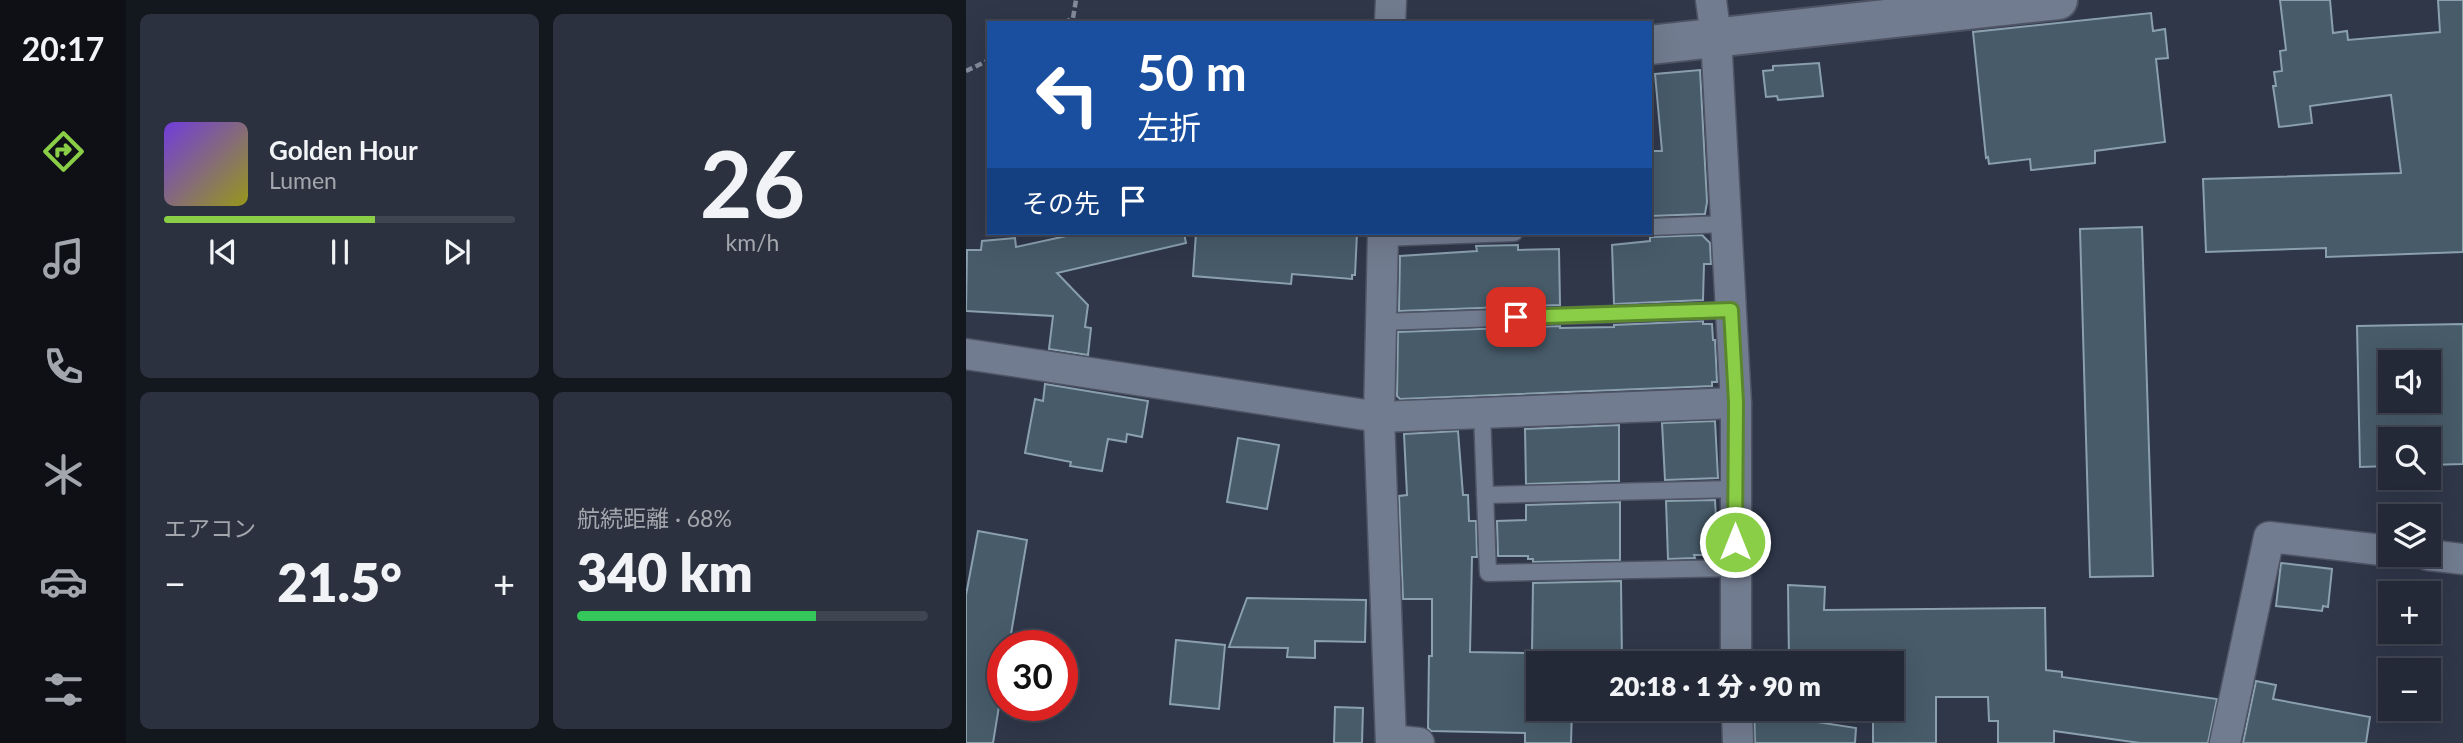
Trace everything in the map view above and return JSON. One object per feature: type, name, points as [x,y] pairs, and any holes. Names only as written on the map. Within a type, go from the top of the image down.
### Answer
[{"type":"street","points":[[1390,21],[1391,0]]},
{"type":"street","points":[[1711,0],[1716,37],[1736,403],[1737,651]]},
{"type":"street","points":[[1652,45],[2059,0]]},
{"type":"street","points":[[1383,236],[1380,416],[1400,742]]},
{"type":"street","points":[[966,354],[1380,416],[1736,403]]},
{"type":"street","points":[[2225,743],[2269,537],[2378,550]]},
{"type":"street","points":[[2441,556],[2463,559]]},
{"type":"street","points":[[1737,721],[1738,743]]},
{"type":"lane","points":[[1652,227],[1726,224]]},
{"type":"lane","points":[[1383,236],[1427,235]]},
{"type":"lane","points":[[1381,321],[1731,310]]},
{"type":"lane","points":[[1482,413],[1488,573],[1735,568]]},
{"type":"lane","points":[[1485,495],[1735,489]]},
{"type":"path","points":[[1068,21],[1073,18],[1076,0]]},
{"type":"path","points":[[966,71],[987,61]]},
{"type":"building","points":[[2280,0],[2330,0],[2333,33],[2347,31],[2348,40],[2440,32],[2438,0],[2463,0],[2463,252],[2326,257],[2326,248],[2206,252],[2203,179],[2401,173],[2391,95],[2310,106],[2312,123],[2279,127],[2273,86],[2276,86],[2274,72],[2282,71],[2280,51],[2286,50]]},
{"type":"building","points":[[2151,13],[2153,31],[2165,29],[2168,58],[2156,59],[2165,142],[2095,151],[2095,163],[2031,170],[2030,159],[1989,164],[1988,157],[1986,158],[1973,32]]},
{"type":"building","points":[[1819,63],[1823,96],[1778,100],[1777,96],[1766,97],[1763,71],[1773,70],[1773,66]]},
{"type":"building","points":[[1700,70],[1707,202],[1705,214],[1652,216],[1652,151],[1662,151],[1655,74]]},
{"type":"building","points":[[2142,227],[2153,576],[2090,577],[2080,229]]},
{"type":"building","points":[[1071,235],[1184,235],[1186,243],[1057,273],[1088,305],[1085,327],[1091,328],[1088,355],[1049,349],[1053,316],[966,311],[967,250],[981,250],[982,241],[1015,238],[1016,247]]},
{"type":"building","points":[[1196,235],[1357,235],[1355,275],[1352,275],[1352,279],[1292,274],[1291,284],[1193,276]]},
{"type":"building","points":[[1702,235],[1710,243],[1711,264],[1704,264],[1703,300],[1614,304],[1612,245],[1650,241],[1650,237]]},
{"type":"building","points":[[1518,245],[1518,250],[1559,249],[1560,305],[1399,311],[1400,256],[1477,251],[1476,246]]},
{"type":"building","points":[[1703,321],[1703,324],[1712,324],[1715,340],[1717,382],[1712,382],[1712,386],[1400,399],[1397,396],[1398,332],[1560,326],[1614,327]]},
{"type":"building","points":[[2463,324],[2463,464],[2441,465],[2441,427],[2378,427],[2378,466],[2360,467],[2357,326]]},
{"type":"building","points":[[1045,384],[1148,401],[1142,437],[1127,434],[1126,442],[1108,439],[1102,471],[1070,466],[1071,462],[1025,453],[1035,399],[1043,401]]},
{"type":"building","points":[[1715,421],[1718,478],[1665,480],[1662,423]]},
{"type":"building","points":[[1619,425],[1619,481],[1526,484],[1525,429]]},
{"type":"building","points":[[1458,431],[1463,495],[1468,495],[1469,521],[1476,521],[1477,557],[1472,557],[1470,652],[1526,653],[1526,721],[1572,721],[1571,743],[1525,743],[1525,733],[1431,731],[1428,728],[1432,599],[1403,599],[1399,496],[1407,495],[1404,434]]},
{"type":"building","points":[[1238,438],[1279,445],[1267,509],[1227,502]]},
{"type":"building","points":[[1715,500],[1717,536],[1709,536],[1710,555],[1668,559],[1666,501]]},
{"type":"building","points":[[1620,502],[1620,560],[1533,562],[1528,556],[1498,556],[1497,521],[1526,520],[1526,505]]},
{"type":"building","points":[[978,531],[1027,540],[1012,630],[987,630],[987,721],[997,721],[993,743],[966,743],[966,595]]},
{"type":"building","points":[[2281,563],[2332,569],[2328,607],[2323,606],[2322,611],[2276,606]]},
{"type":"building","points":[[1621,581],[1622,651],[1532,651],[1533,583]]},
{"type":"building","points":[[1788,585],[1825,587],[1824,610],[2045,608],[2046,670],[2062,672],[2062,677],[2217,699],[2208,743],[2140,743],[2054,731],[2054,743],[1998,743],[1998,721],[1989,721],[1988,697],[1936,697],[1936,743],[1873,743],[1873,721],[1904,721],[1904,651],[1789,651]]},
{"type":"building","points":[[1247,598],[1366,600],[1365,642],[1315,641],[1315,658],[1287,657],[1288,648],[1229,647]]},
{"type":"building","points":[[1176,640],[1225,645],[1219,709],[1170,704]]},
{"type":"building","points":[[2256,681],[2276,685],[2273,699],[2370,717],[2366,743],[2243,743]]},
{"type":"building","points":[[1335,707],[1363,708],[1362,743],[1334,743]]},
{"type":"building","points":[[1754,721],[1811,721],[1856,728],[1855,743],[1755,743]]},
{"type":"route","points":[[1516,317],[1731,310],[1736,403],[1735,542]]}]
